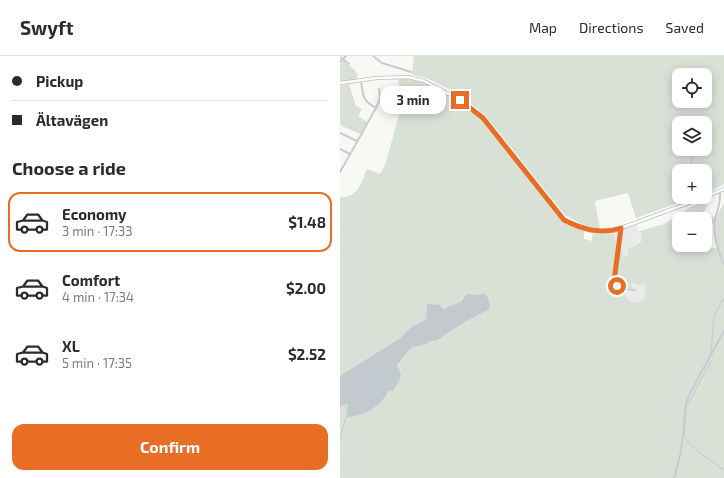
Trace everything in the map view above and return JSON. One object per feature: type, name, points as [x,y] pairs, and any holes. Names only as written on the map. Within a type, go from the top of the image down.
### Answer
[{"type":"main road","points":[[340,83],[395,77],[415,78],[424,81],[460,100],[483,118],[564,220],[579,227],[598,232],[613,231],[686,204]]},
{"type":"main road","points":[[712,195],[724,189]]},
{"type":"street","points":[[346,56],[341,59],[349,64]]},
{"type":"street","points":[[372,56],[382,63],[411,72]]},
{"type":"street","points":[[361,80],[366,102],[376,108]]},
{"type":"street","points":[[340,171],[376,108],[380,98],[379,89]]},
{"type":"street","points":[[340,133],[357,141]]},
{"type":"street","points":[[340,149],[350,154]]},
{"type":"street","points":[[720,192],[720,205],[715,225],[717,247],[724,264]]},
{"type":"street","points":[[621,228],[614,281],[619,288],[635,290]]},
{"type":"street","points":[[674,478],[681,452],[686,404],[690,393],[724,331]]},
{"type":"shaded area","points":[[414,56],[724,56],[724,184],[712,190],[712,164],[672,164],[672,204],[675,204],[636,218],[628,193],[595,201],[600,229],[583,225],[565,215],[486,116],[451,90],[431,80],[412,75]]},
{"type":"shaded area","points":[[343,61],[354,69],[358,75],[356,79],[340,82],[340,65]]},
{"type":"shaded area","points":[[398,78],[432,87],[453,97],[473,111],[482,118],[563,220],[584,231],[584,239],[592,241],[593,234],[614,234],[618,248],[621,248],[623,257],[629,255],[627,248],[635,246],[642,240],[640,231],[664,224],[672,219],[672,252],[712,252],[712,248],[719,249],[716,225],[718,214],[724,204],[724,478],[340,478],[340,406],[348,404],[348,406],[374,409],[401,372],[397,367],[411,348],[426,344],[430,341],[436,341],[465,322],[488,310],[484,293],[462,298],[460,302],[443,309],[427,304],[426,319],[411,327],[400,338],[340,376],[340,197],[351,195],[358,189],[367,169],[380,174],[385,165],[405,94],[400,91]],"holes":[[[631,283],[638,285],[645,283],[645,299],[637,302],[629,302],[623,289],[632,288]]]},
{"type":"shaded area","points":[[349,84],[356,106],[362,109],[358,116],[367,122],[360,134],[340,125],[340,86]]},
{"type":"shaded area","points":[[698,204],[708,204],[704,212],[683,212]]},
{"type":"shaded area","points":[[712,216],[715,217],[712,225]]},
{"type":"shaded area","points":[[637,225],[642,240],[639,241],[629,256],[623,257],[613,232]]},
{"type":"shaded area","points":[[631,283],[645,283],[645,299],[637,302],[629,302],[623,289]]},
{"type":"shaded area","points":[[484,293],[488,298],[490,306],[488,310],[465,322],[436,341],[430,341],[426,344],[411,348],[397,366],[401,376],[393,391],[389,390],[377,406],[372,410],[360,415],[346,417],[348,404],[340,406],[340,376],[400,338],[411,327],[426,319],[427,304],[440,305],[443,309],[460,302],[467,294],[476,295]]},
{"type":"waterway","points":[[691,164],[693,156]]},
{"type":"waterway","points":[[711,353],[714,316],[724,298]]},
{"type":"waterway","points":[[687,406],[711,361]]},
{"type":"waterway","points":[[340,439],[346,417]]},
{"type":"waterway","points":[[686,417],[684,438],[701,454],[724,470]]},
{"type":"route","points":[[460,100],[483,118],[551,206],[564,220],[579,227],[598,232],[613,231],[621,228],[614,281],[617,286]]}]
